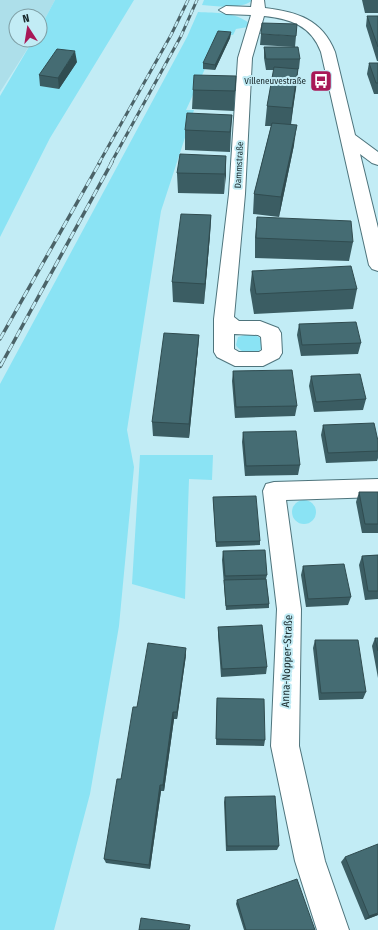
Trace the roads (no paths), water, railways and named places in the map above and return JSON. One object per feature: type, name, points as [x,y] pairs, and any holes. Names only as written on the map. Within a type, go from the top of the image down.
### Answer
[{"type":"street","points":[[226,10],[258,6],[298,20],[312,28],[322,38],[328,52],[348,137],[375,230],[378,264]]},
{"type":"street","name":"Dammstraße","points":[[224,319],[237,194],[245,58],[258,6]]},
{"type":"street","points":[[348,137],[378,160]]},
{"type":"street","name":"Anna-Nopper-Straße","points":[[334,930],[310,861],[285,746],[289,609],[274,491],[378,488]]},
{"type":"railway","points":[[99,163],[171,35],[188,0]]},
{"type":"railway","points":[[111,163],[181,36],[197,0]]},
{"type":"railway","points":[[0,339],[100,162]]},
{"type":"railway","points":[[1,365],[112,162]]},
{"type":"place","name":"Villeneuvestraße","points":[[321,81]]}]
